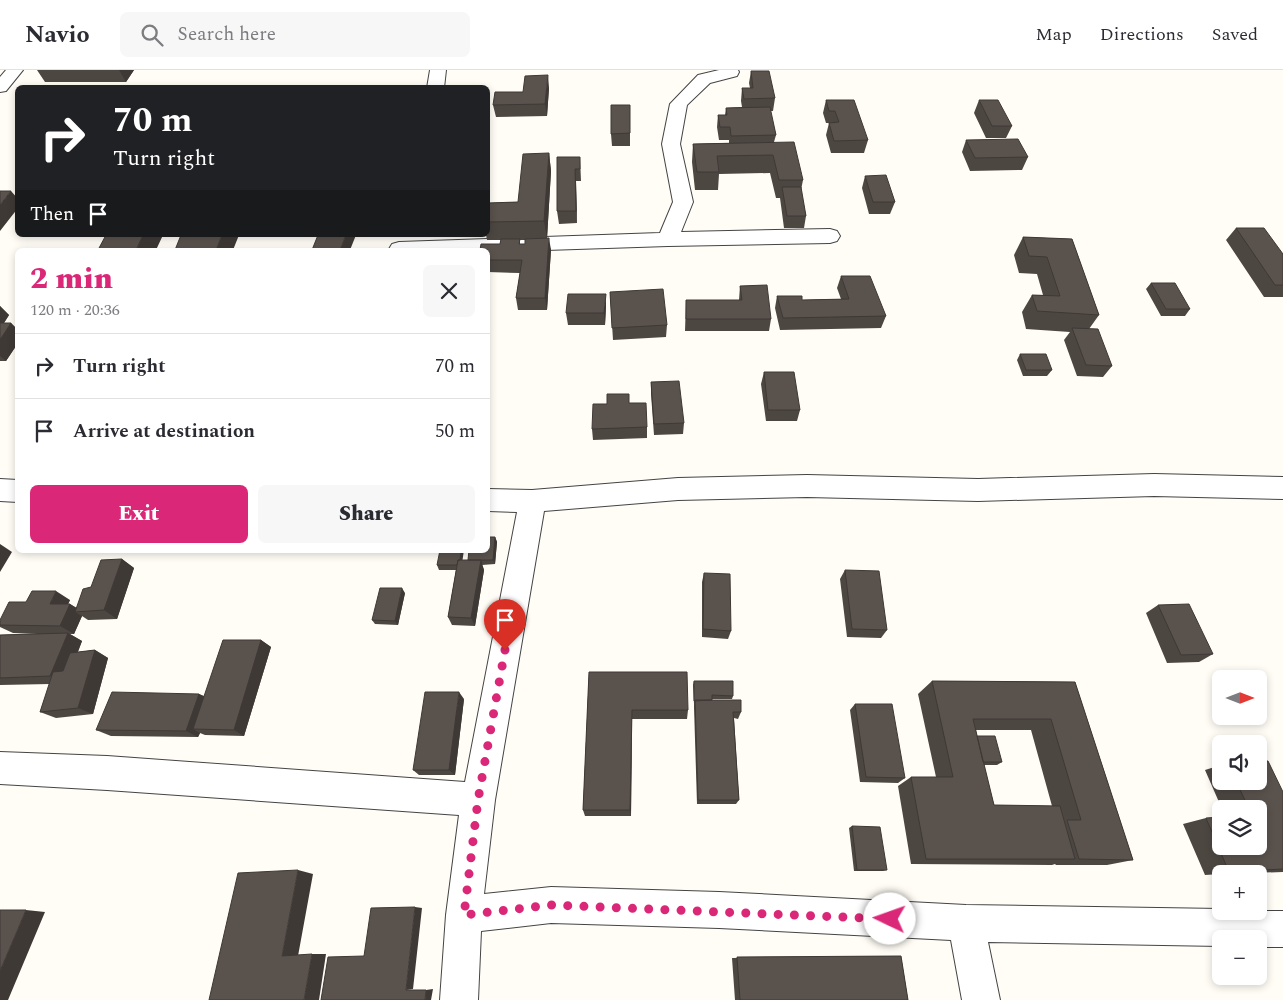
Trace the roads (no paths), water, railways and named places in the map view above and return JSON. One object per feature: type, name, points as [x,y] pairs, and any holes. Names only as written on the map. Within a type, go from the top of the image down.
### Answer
[{"type":"street","points":[[0,86],[15,70]]},
{"type":"street","points":[[436,85],[438,70]]},
{"type":"street","points":[[668,239],[683,202],[671,144],[679,104],[704,80],[731,72]]},
{"type":"street","points":[[400,245],[830,236]]},
{"type":"street","points":[[490,500],[532,501],[678,489],[808,486],[978,490],[1154,486],[1283,488]]},
{"type":"street","points":[[0,490],[15,491]]},
{"type":"street","points":[[459,1000],[464,915],[478,800],[532,501]]},
{"type":"street","points":[[0,768],[116,774],[478,800]]},
{"type":"street","points":[[464,915],[551,905],[719,910],[966,923],[1283,929]]},
{"type":"street","points":[[966,923],[981,1000]]}]
